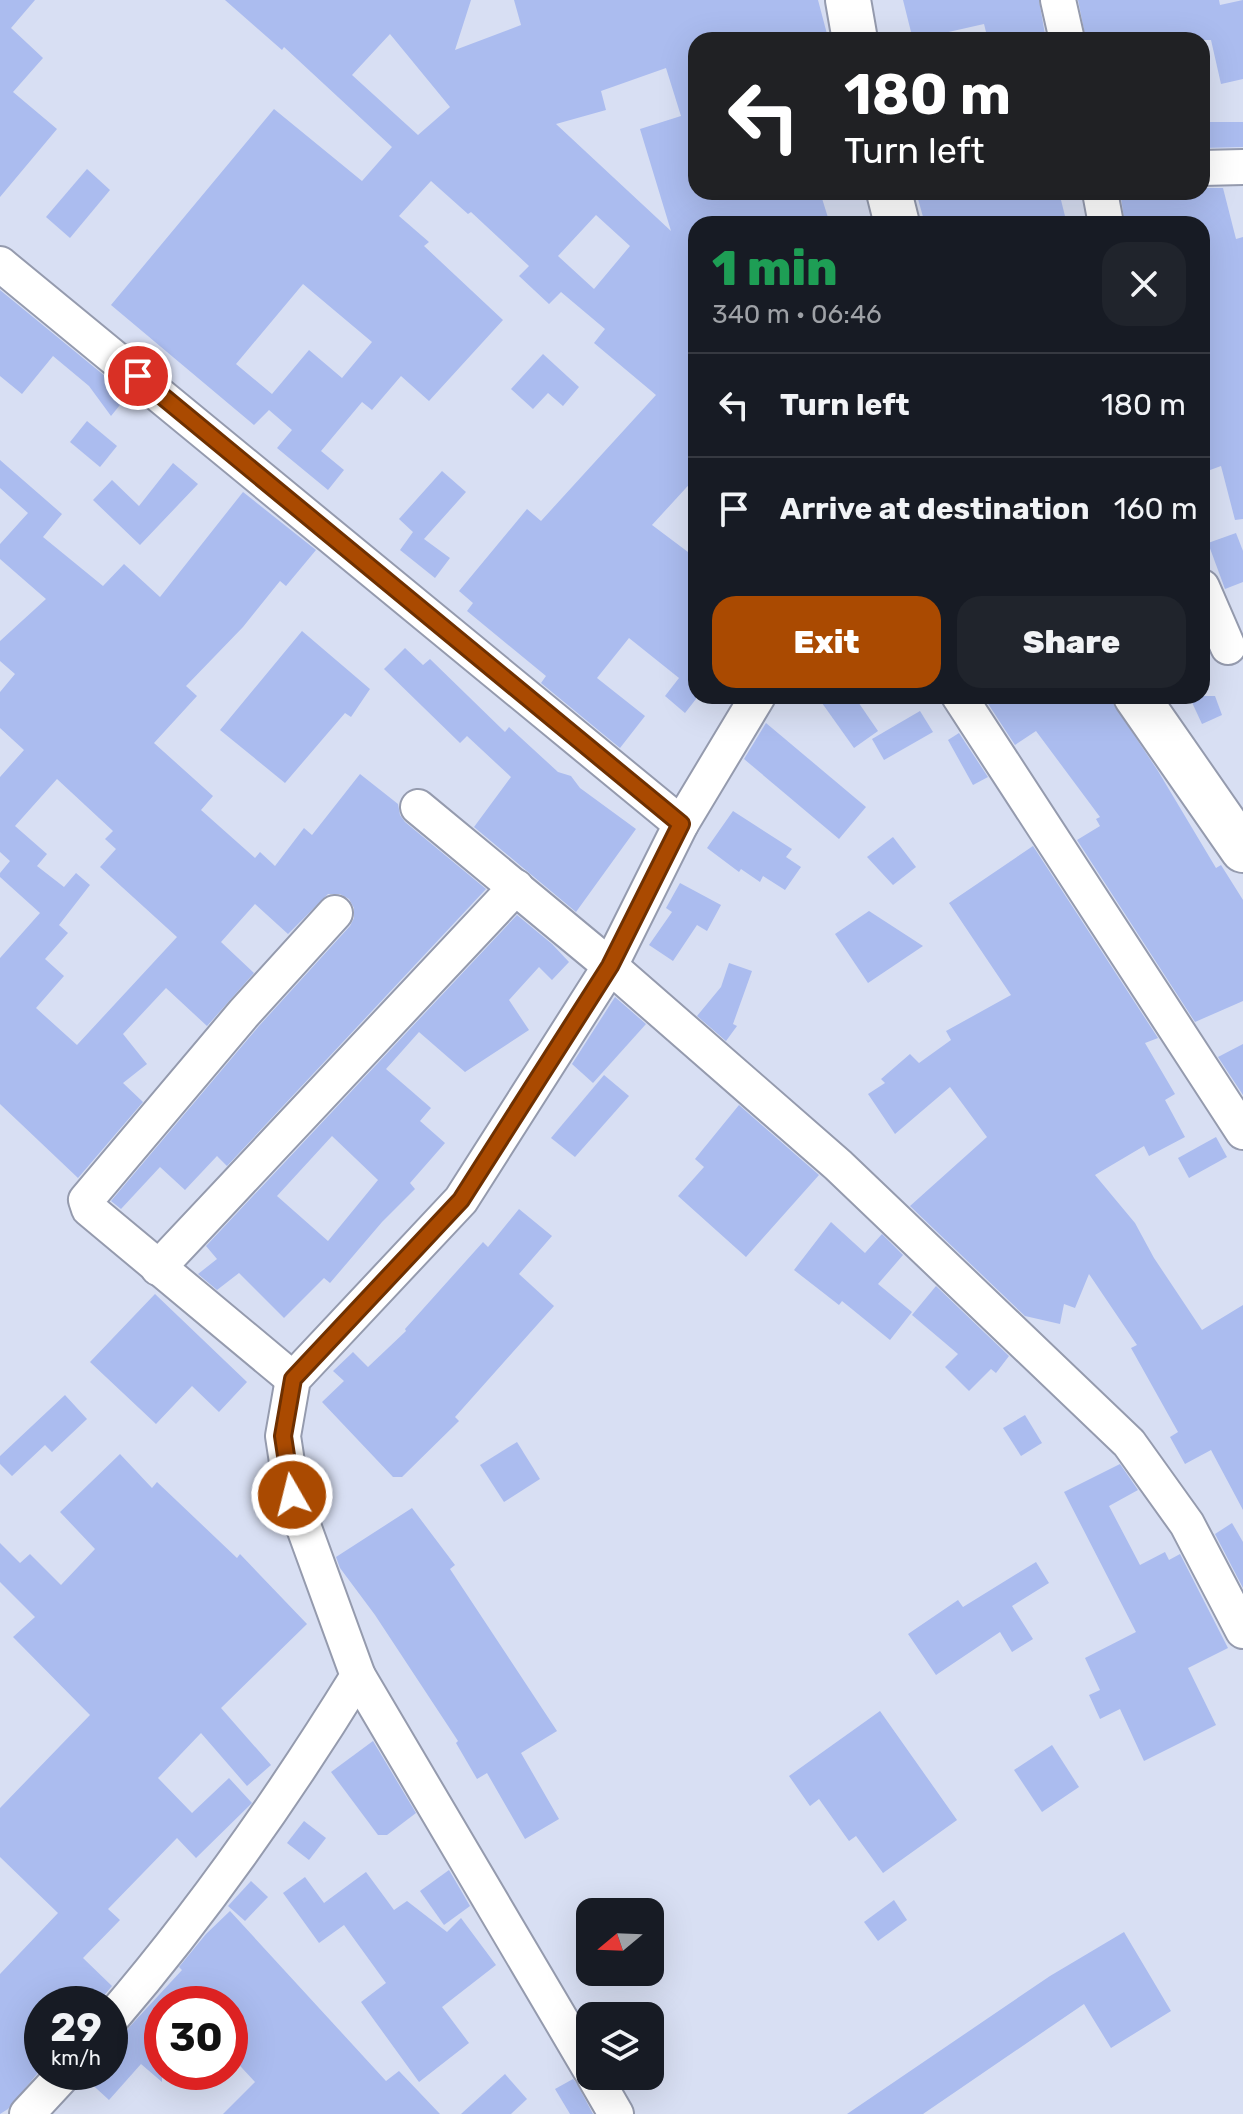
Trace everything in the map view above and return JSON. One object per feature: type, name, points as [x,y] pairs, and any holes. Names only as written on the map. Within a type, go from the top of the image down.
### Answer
[{"type":"street","points":[[848,0],[854,32]]},
{"type":"street","points":[[1058,0],[1065,32]]},
{"type":"street","points":[[1210,168],[1243,167]]},
{"type":"street","points":[[0,264],[681,824]]},
{"type":"street","points":[[1210,609],[1224,648]]},
{"type":"street","points":[[576,2045],[358,1676],[292,1495],[283,1436],[293,1379],[461,1200],[610,966],[681,824],[753,704]]},
{"type":"street","points":[[964,704],[1243,1132]]},
{"type":"street","points":[[1142,704],[1243,850]]},
{"type":"street","points":[[418,807],[610,966],[838,1165],[1129,1443],[1187,1524],[1243,1631]]},
{"type":"street","points":[[158,1268],[516,887]]},
{"type":"street","points":[[293,1379],[89,1209],[86,1200],[244,1013],[335,913]]},
{"type":"street","points":[[128,1998],[223,1879],[303,1765],[358,1676]]},
{"type":"street","points":[[27,2114],[49,2090]]},
{"type":"street","points":[[602,2090],[616,2114]]},
{"type":"building","points":[[0,0],[35,0],[11,28],[43,58],[13,92],[57,129],[0,197]]},
{"type":"building","points":[[225,0],[471,0],[455,50],[521,25],[514,0],[818,0],[826,32],[688,32],[688,200],[822,200],[828,216],[688,216],[688,486],[652,525],[688,552],[688,704],[692,704],[685,713],[665,696],[679,678],[629,638],[597,678],[645,716],[620,748],[541,683],[546,676],[467,611],[473,603],[459,591],[527,509],[541,521],[656,395],[594,343],[605,329],[561,292],[549,304],[519,276],[529,266],[471,212],[468,214],[431,181],[399,216],[429,242],[424,246],[503,320],[429,401],[401,376],[372,410],[362,402],[321,451],[344,470],[328,490],[277,448],[292,430],[269,410],[254,425],[111,305],[274,109],[362,181],[392,147],[284,47],[282,50]],"holes":[[[390,34],[450,107],[418,135],[352,75]],[[666,68],[681,116],[640,129],[671,231],[556,124],[606,110],[601,91]],[[596,215],[630,246],[594,289],[558,256]],[[303,284],[372,342],[342,378],[309,350],[272,394],[236,364]]]},
{"type":"building","points":[[903,0],[1039,0],[1045,32],[986,32],[984,24],[948,32],[911,32]]},
{"type":"building","points":[[1078,0],[1219,0],[1220,5],[1243,0],[1243,79],[1221,84],[1210,32],[1084,32]]},
{"type":"building","points":[[1210,122],[1243,122],[1243,147],[1210,148]]},
{"type":"building","points":[[87,169],[110,190],[70,238],[46,217]]},
{"type":"building","points":[[1210,188],[1223,188],[1236,239],[1243,237],[1243,519],[1235,520],[1221,466],[1210,470],[1210,216],[1124,216],[1121,200],[1210,200]]},
{"type":"building","points":[[918,200],[1061,200],[1065,216],[923,216]]},
{"type":"building","points":[[0,290],[128,395],[111,416],[89,386],[53,356],[22,394],[0,376]]},
{"type":"building","points":[[543,354],[579,387],[563,406],[548,393],[533,409],[511,389]]},
{"type":"building","points":[[87,421],[117,446],[100,467],[70,442]]},
{"type":"building","points":[[0,460],[62,514],[43,537],[103,586],[124,564],[160,597],[243,492],[316,550],[286,586],[280,581],[243,627],[186,686],[197,696],[154,743],[213,796],[201,810],[255,858],[260,852],[275,866],[304,828],[312,835],[360,774],[398,804],[405,822],[486,889],[227,1166],[217,1156],[185,1190],[160,1167],[121,1209],[111,1201],[259,1026],[350,926],[354,908],[349,899],[340,894],[328,894],[288,934],[255,904],[221,942],[254,973],[207,1026],[166,988],[123,1034],[147,1064],[123,1083],[143,1102],[78,1178],[0,1104],[0,958],[40,913],[0,877],[10,861],[0,852],[0,777],[24,750],[0,728],[0,692],[15,674],[0,661],[0,641],[46,599],[0,559],[0,544],[28,513],[0,488]],"holes":[[[57,779],[113,831],[105,839],[116,849],[100,867],[177,937],[77,1045],[36,1008],[64,976],[45,959],[68,933],[59,925],[90,885],[76,873],[64,887],[37,866],[47,854],[15,826]]]},
{"type":"building","points":[[173,463],[198,484],[140,545],[93,500],[112,480],[139,506]]},
{"type":"building","points":[[442,471],[466,492],[424,539],[450,558],[435,578],[400,550],[413,532],[399,519]]},
{"type":"building","points":[[1236,533],[1243,551],[1243,582],[1225,589],[1210,542]]},
{"type":"building","points":[[302,631],[370,689],[351,717],[345,713],[285,783],[220,730]]},
{"type":"building","points":[[405,648],[423,665],[430,659],[505,732],[509,727],[558,772],[571,776],[580,788],[636,829],[576,912],[474,827],[511,777],[467,736],[460,743],[384,669]]},
{"type":"building","points":[[1210,696],[1215,696],[1222,715],[1202,724],[1193,704],[1210,704]]},
{"type":"building","points":[[823,704],[859,704],[878,731],[854,748]]},
{"type":"building","points":[[988,704],[1113,704],[1216,868],[1221,865],[1243,900],[1243,1001],[1195,1022],[1077,840],[1100,826],[1096,819],[1100,817],[1036,731],[1015,745]]},
{"type":"building","points":[[920,711],[933,732],[884,760],[872,739]]},
{"type":"building","points":[[766,723],[866,807],[839,839],[744,759]]},
{"type":"building","points":[[959,733],[988,777],[973,785],[948,740]]},
{"type":"building","points":[[733,811],[792,849],[786,857],[801,867],[785,890],[763,876],[760,882],[741,869],[739,872],[707,848]]},
{"type":"building","points":[[893,837],[916,867],[893,885],[867,857]]},
{"type":"building","points":[[1033,846],[1158,1038],[1145,1043],[1175,1094],[1165,1100],[1185,1137],[1149,1156],[1144,1146],[1095,1175],[1135,1223],[1154,1258],[1202,1330],[1243,1305],[1243,1510],[1211,1450],[1185,1464],[1170,1437],[1178,1432],[1131,1348],[1137,1345],[1089,1274],[1075,1308],[1064,1304],[1060,1324],[1025,1316],[910,1206],[987,1137],[950,1087],[895,1134],[868,1094],[885,1083],[881,1079],[910,1054],[919,1063],[951,1040],[946,1031],[1011,995],[949,903]]},
{"type":"building","points":[[680,883],[721,905],[707,931],[697,925],[673,961],[649,945],[672,912],[666,908]]},
{"type":"building","points":[[869,911],[923,946],[868,983],[835,934]]},
{"type":"building","points":[[517,915],[569,962],[552,980],[539,967],[509,1000],[529,1030],[465,1072],[419,1032],[386,1069],[431,1108],[420,1121],[445,1143],[410,1183],[415,1189],[330,1283],[324,1278],[284,1318],[239,1273],[217,1290],[198,1274],[217,1259],[206,1246]],"holes":[[[332,1136],[378,1180],[328,1241],[277,1196]]]},
{"type":"building","points":[[729,963],[752,971],[733,1024],[737,1026],[726,1041],[697,1016],[721,987]]},
{"type":"building","points":[[615,997],[646,1024],[593,1083],[572,1064]]},
{"type":"building","points":[[1243,1044],[1243,1095],[1218,1057]]},
{"type":"building","points":[[604,1075],[629,1096],[575,1157],[551,1138]]},
{"type":"building","points":[[739,1105],[819,1175],[746,1257],[678,1196],[704,1167],[695,1159]]},
{"type":"building","points":[[1216,1137],[1227,1157],[1189,1178],[1178,1158]]},
{"type":"building","points":[[519,1209],[552,1236],[519,1274],[554,1306],[455,1417],[459,1421],[402,1477],[393,1477],[322,1402],[344,1381],[333,1371],[353,1352],[368,1367],[406,1331],[483,1242],[488,1247]]},
{"type":"building","points":[[831,1222],[865,1253],[882,1234],[903,1255],[878,1284],[912,1312],[890,1340],[842,1301],[839,1305],[794,1270]]},
{"type":"building","points":[[936,1286],[1009,1356],[996,1373],[991,1369],[969,1391],[945,1367],[958,1354],[912,1315]]},
{"type":"building","points":[[155,1294],[247,1382],[219,1412],[192,1386],[156,1424],[90,1362]]},
{"type":"building","points":[[65,1395],[87,1419],[52,1452],[45,1445],[12,1476],[0,1464],[0,1456]]},
{"type":"building","points":[[1025,1415],[1042,1443],[1021,1456],[1003,1428]]},
{"type":"building","points":[[517,1442],[540,1479],[504,1502],[480,1465]]},
{"type":"building","points":[[120,1454],[152,1488],[157,1482],[237,1558],[240,1554],[307,1624],[221,1708],[271,1765],[247,1786],[201,1733],[158,1778],[192,1813],[229,1778],[252,1803],[196,1858],[177,1838],[108,1909],[120,1920],[83,1958],[112,1986],[24,1986],[24,2090],[0,2114],[0,1974],[58,1913],[0,1857],[0,1808],[90,1715],[13,1637],[35,1617],[0,1582],[0,1543],[20,1563],[30,1554],[61,1585],[95,1549],[60,1512]]},
{"type":"building","points":[[1120,1464],[1138,1490],[1109,1506],[1140,1565],[1165,1552],[1169,1560],[1180,1554],[1228,1648],[1188,1668],[1216,1725],[1144,1761],[1120,1709],[1100,1719],[1089,1695],[1100,1690],[1085,1658],[1136,1632],[1064,1492]]},
{"type":"building","points":[[412,1508],[455,1565],[450,1569],[557,1731],[521,1753],[559,1819],[525,1839],[487,1773],[477,1779],[456,1743],[458,1741],[375,1615],[340,1568],[336,1557]]},
{"type":"building","points":[[1232,1523],[1243,1542],[1243,1588],[1215,1534]]},
{"type":"building","points":[[1036,1562],[1049,1583],[1012,1606],[1033,1639],[1012,1652],[1000,1632],[936,1675],[908,1634],[958,1600],[963,1607]]},
{"type":"building","points":[[880,1711],[957,1820],[883,1873],[856,1836],[849,1841],[819,1799],[810,1806],[789,1776]]},
{"type":"building","points":[[373,1741],[416,1813],[387,1835],[378,1835],[331,1772]]},
{"type":"building","points":[[1052,1745],[1079,1787],[1042,1812],[1014,1770]]},
{"type":"building","points":[[304,1821],[326,1838],[309,1860],[287,1843]]},
{"type":"building","points":[[449,1870],[470,1906],[444,1925],[420,1891]]},
{"type":"building","points":[[366,1872],[394,1910],[407,1901],[447,1932],[461,1918],[496,1965],[442,2007],[469,2043],[419,2082],[361,2002],[386,1983],[344,1925],[319,1943],[283,1893],[305,1877],[324,1903]]},
{"type":"building","points":[[251,1881],[268,1897],[245,1921],[228,1906]]},
{"type":"building","points":[[894,1900],[907,1920],[878,1941],[864,1922]]},
{"type":"building","points":[[230,1911],[386,2081],[399,2071],[440,2114],[223,2114],[255,2082],[248,2074],[248,1986],[167,1986],[206,1934]]},
{"type":"building","points":[[1124,1932],[1171,2011],[1111,2048],[1084,2004],[923,2114],[847,2114],[1050,1976]]},
{"type":"building","points":[[144,2011],[144,2067],[141,2064],[128,2079],[128,2028]]},
{"type":"building","points":[[505,2074],[527,2099],[511,2114],[461,2114]]},
{"type":"building","points":[[573,2079],[576,2090],[580,2090],[593,2114],[570,2114],[555,2089]]},
{"type":"building","points":[[98,2090],[118,2090],[109,2100]]},
{"type":"route","points":[[138,376],[681,824],[610,966],[461,1200],[293,1379],[283,1436],[292,1495]]}]
